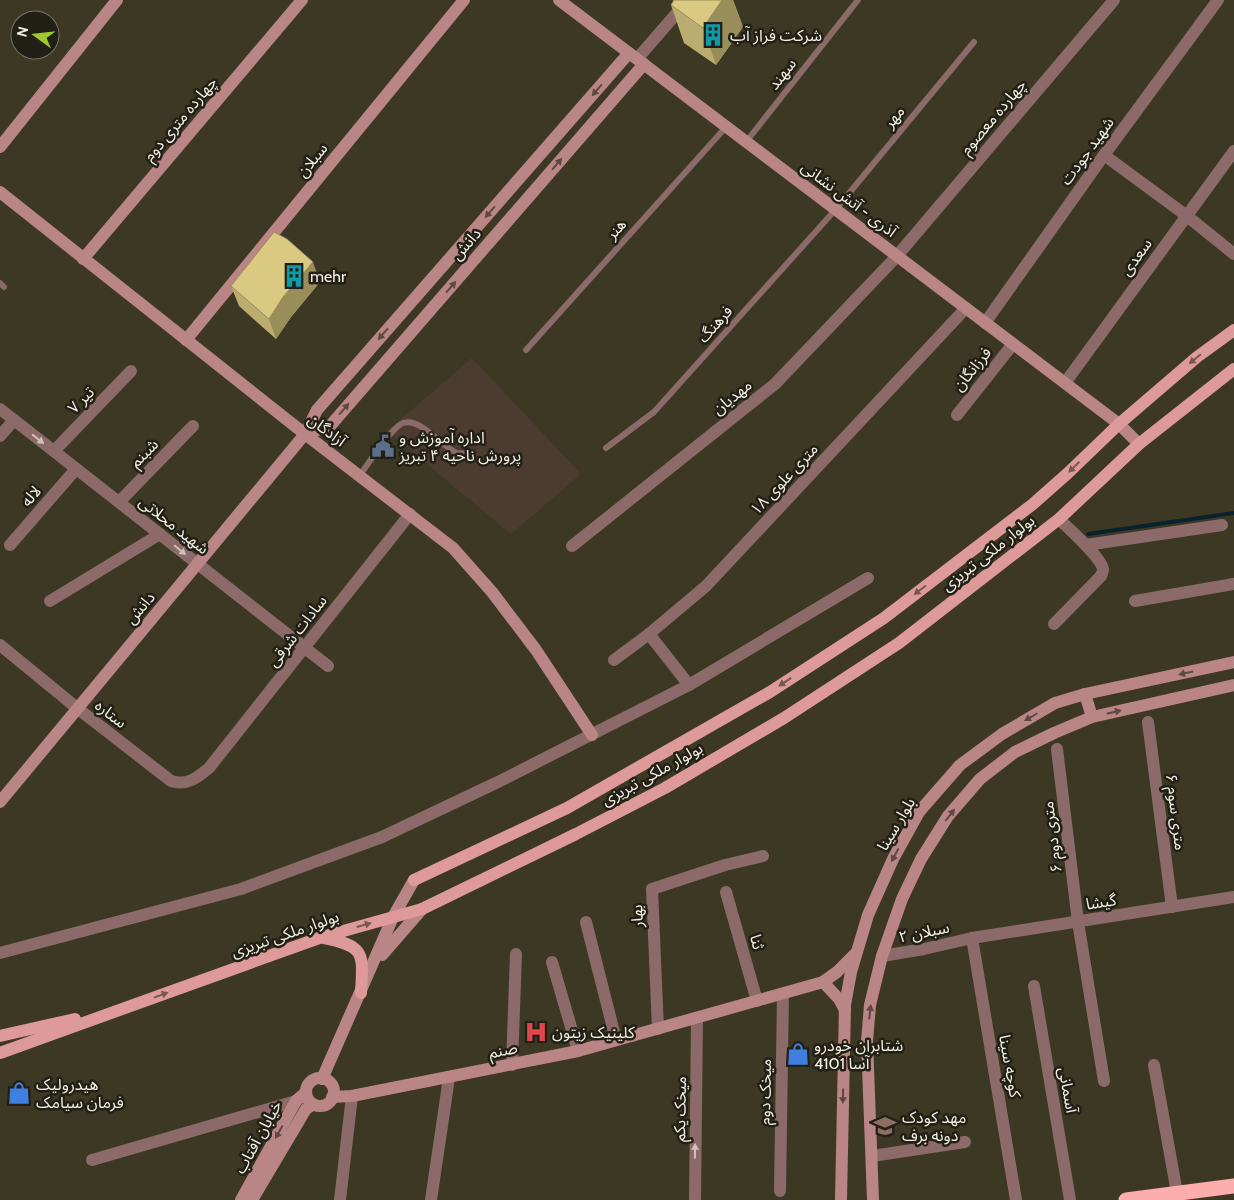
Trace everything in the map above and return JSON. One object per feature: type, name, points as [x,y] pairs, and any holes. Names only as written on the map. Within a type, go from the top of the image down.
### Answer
[{"type":"highway","points":[[1126,1200],[1234,1186]]},
{"type":"main road","name":"بولوار ملکی تبریزی","points":[[414,880],[567,808],[786,681],[884,618],[1025,510],[1197,356],[1234,330]]},
{"type":"main road","name":"بولوار ملکی تبریزی","points":[[0,1053],[322,937],[422,909],[657,792],[784,718],[899,643],[1059,519],[1139,444],[1208,387],[1234,369]]},
{"type":"main road","points":[[322,937],[345,942],[358,951],[361,957],[362,968],[360,993]]},
{"type":"main road","points":[[0,1036],[134,1005]]},
{"type":"street","points":[[0,147],[117,0]]},
{"type":"street","name":"چهارده متری دوم","points":[[83,259],[302,0]]},
{"type":"street","name":"سبلان","points":[[186,340],[464,0]]},
{"type":"street","name":"آذرى - آتش نشانى","points":[[559,0],[1119,424],[1139,444]]},
{"type":"street","points":[[637,59],[688,0]]},
{"type":"street","name":"چهارده معصوم","points":[[897,256],[1114,0]]},
{"type":"street","name":"شهید جودت","points":[[986,323],[1104,155],[1218,0]]},
{"type":"street","name":"دانش","points":[[0,802],[304,434],[317,410],[637,59]]},
{"type":"street","name":"دانش","points":[[304,434],[330,426],[637,59]]},
{"type":"street","name":"سعدی","points":[[1065,383],[1234,151]]},
{"type":"street","points":[[1104,155],[1187,216],[1234,254]]},
{"type":"street","name":"آزادگان","points":[[0,192],[304,434],[453,548],[492,592],[536,650],[592,734]]},
{"type":"street","name":"مهدیان","points":[[572,546],[775,384],[897,256]]},
{"type":"street","name":"۱۸ متری علوی","points":[[614,660],[649,634],[706,586],[966,308]]},
{"type":"street","name":"فرزانگان","points":[[956,415],[1013,344]]},
{"type":"street","name":"۷ تیر","points":[[54,451],[131,371]]},
{"type":"street","name":"شهید محلاتی","points":[[0,409],[328,666]]},
{"type":"street","points":[[0,436],[14,420]]},
{"type":"street","name":"شبنم","points":[[119,502],[193,426]]},
{"type":"street","name":"لاله","points":[[10,545],[76,469]]},
{"type":"street","name":"سادات شرقی","points":[[209,768],[410,514]]},
{"type":"street","points":[[1054,624],[1101,576],[1103,571],[1102,566],[1086,545],[1059,519]]},
{"type":"street","points":[[1086,545],[1222,525]]},
{"type":"street","points":[[50,602],[160,534]]},
{"type":"street","points":[[1,952],[241,889],[382,837],[498,782],[689,685],[868,578]]},
{"type":"street","points":[[1135,601],[1234,584]]},
{"type":"street","points":[[649,634],[689,685]]},
{"type":"street","name":"ستاره","points":[[0,645],[171,781],[182,783],[192,781],[209,768]]},
{"type":"street","name":"بلوار سینا","points":[[841,1200],[845,1010],[856,954],[868,915],[893,858],[920,812],[960,765],[1002,734],[1055,703],[1086,694],[1234,662]]},
{"type":"street","points":[[873,1200],[867,1041],[870,1005],[882,956],[902,899],[920,859],[948,816],[980,779],[1015,752],[1092,717],[1234,684]]},
{"type":"street","points":[[1086,694],[1092,717]]},
{"type":"street","name":"۶ متری سوم","points":[[1148,722],[1172,907]]},
{"type":"street","name":"۶ متری دوم","points":[[1058,749],[1078,922],[1104,1081]]},
{"type":"street","name":"بهار","points":[[658,1029],[652,889],[724,865],[764,856]]},
{"type":"street","points":[[322,1079],[393,916],[414,880]]},
{"type":"street","name":"ثنا","points":[[726,892],[757,1001]]},
{"type":"street","name":"گیشا","points":[[972,938],[1234,897]]},
{"type":"street","points":[[371,969],[389,945],[422,909]]},
{"type":"street","points":[[586,922],[616,1040]]},
{"type":"street","name":"سبلان ۲","points":[[882,956],[924,950],[972,938]]},
{"type":"street","name":"کوچه سینا","points":[[972,938],[1016,1200]]},
{"type":"street","points":[[512,1065],[516,954]]},
{"type":"street","points":[[845,1010],[839,999],[823,982],[838,972],[856,954]]},
{"type":"street","points":[[552,962],[578,1051]]},
{"type":"street","name":"صنم","points":[[332,1097],[352,1096],[449,1078],[578,1051],[823,982]]},
{"type":"street","name":"آسمانی","points":[[1034,986],[1070,1200]]},
{"type":"street","name":"میخک دوم","points":[[780,1191],[783,994]]},
{"type":"street","name":"میخک یکم","points":[[695,1200],[697,1018]]},
{"type":"street","points":[[1154,1065],[1177,1193]]},
{"type":"street","points":[[431,1200],[449,1078]]},
{"type":"street","points":[[92,1160],[301,1097],[308,1099],[313,1104],[322,1106],[332,1097],[332,1086],[322,1079],[314,1080],[301,1097]]},
{"type":"street","points":[[340,1200],[352,1096]]},
{"type":"street","name":"خیابان آفتاب","points":[[241,1200],[301,1097]]},
{"type":"street","points":[[252,1200],[306,1109],[313,1104]]},
{"type":"street","points":[[872,1156],[965,1142]]},
{"type":"lane","name":"سهند","points":[[746,142],[858,0]]},
{"type":"lane","name":"مهر","points":[[836,209],[974,42]]},
{"type":"lane","name":"هنر","points":[[526,350],[726,127]]},
{"type":"lane","name":"فرهنگ","points":[[606,448],[654,412],[836,209]]},
{"type":"lane","points":[[360,475],[394,431],[402,424],[408,422],[418,424],[456,453],[469,453]]},
{"type":"shaded area","points":[[472,358],[581,474],[511,534],[387,431]]},
{"type":"building","points":[[674,0],[722,0],[703,28],[671,5]]},
{"type":"building","points":[[274,232],[287,239],[313,262],[283,297],[269,319],[231,286]]},
{"type":"waterway","points":[[1088,534],[1234,513]]},
{"type":"place","name":"شرکت فراز آب","points":[[713,35]]},
{"type":"place","name":"mehr","points":[[294,276]]},
{"type":"place","name":"اداره آموزش و پرورش ناحیه ۴ تبریز","points":[[383,446]]},
{"type":"place","name":"کلینیک زیتون","points":[[536,1032]]},
{"type":"place","name":"شتابران خودرو 4101 آسا","points":[[798,1054]]},
{"type":"place","name":"هیدرولیک فرمان سیامک","points":[[19,1093]]},
{"type":"place","name":"مهد کودک دونه برف","points":[[885,1126]]}]
